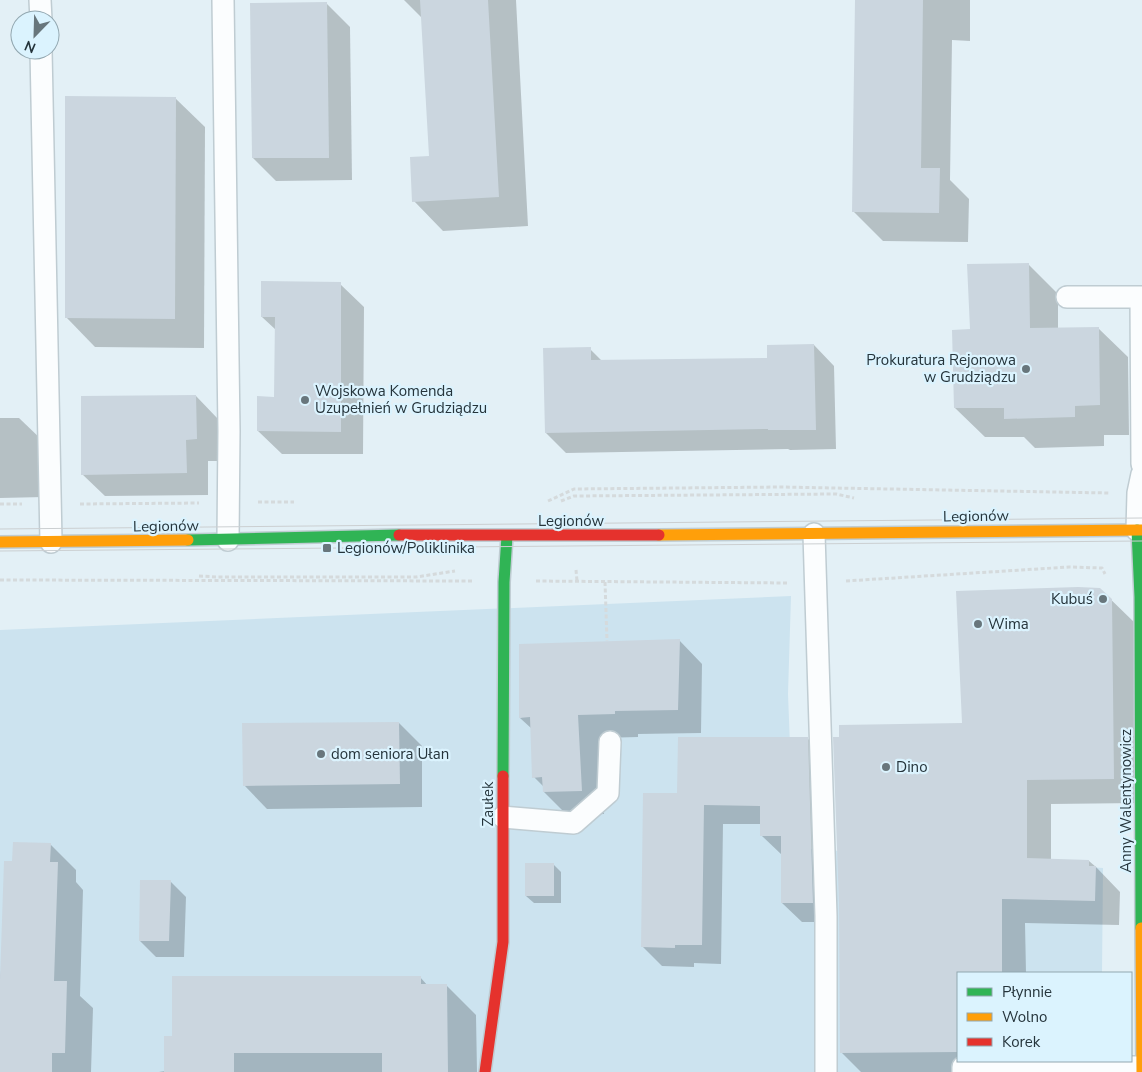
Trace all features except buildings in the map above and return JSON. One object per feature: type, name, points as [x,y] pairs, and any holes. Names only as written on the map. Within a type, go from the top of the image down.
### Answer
[{"type":"street","name":"Legionów","points":[[0,542],[228,540],[367,535],[507,536],[1139,530]]},
{"type":"street","name":"Anny Walentynowicz","points":[[1139,530],[1142,1072]]},
{"type":"street","name":"Zaułek","points":[[485,1072],[503,942],[504,582],[507,536]]},
{"type":"lane","points":[[223,0],[229,430],[228,540]]},
{"type":"lane","points":[[41,60],[51,542]]},
{"type":"lane","points":[[1067,297],[1141,297],[1142,464]]},
{"type":"lane","points":[[1139,530],[1140,484]]},
{"type":"lane","points":[[814,534],[826,916],[826,1072]]},
{"type":"lane","points":[[503,818],[574,823],[608,792],[610,742]]},
{"type":"lane","points":[[963,1072],[963,1068],[1142,1067]]},
{"type":"path","points":[[547,502],[574,490],[780,487],[1066,493],[1140,484]]},
{"type":"path","points":[[544,507],[574,496],[836,494],[863,500]]},
{"type":"path","points":[[576,564],[577,581]]},
{"type":"path","points":[[0,580],[815,583],[1069,567],[1102,568],[1105,575]]},
{"type":"path","points":[[605,582],[607,641]]},
{"type":"shaded area","points":[[791,596],[788,694],[794,848],[1103,868],[1102,972],[957,972],[957,1062],[1101,1072],[0,1072],[0,630]]},
{"type":"tram line","points":[[0,529],[1142,518]]},
{"type":"tram line","points":[[0,551],[1142,541]]},
{"type":"traffic: fast","points":[[1137,530],[1140,597],[1141,928]]},
{"type":"traffic: fast","points":[[188,540],[399,535]]},
{"type":"traffic: fast","points":[[503,776],[504,582],[507,536]]},
{"type":"traffic: slow","points":[[659,535],[1142,530]]},
{"type":"traffic: slow","points":[[0,542],[188,540]]},
{"type":"traffic: slow","points":[[1141,928],[1142,1072]]},
{"type":"traffic: jam","points":[[399,535],[659,535]]},
{"type":"traffic: jam","points":[[485,1072],[503,942],[503,776]]},
{"type":"place","name":"Prokuratura Rejonowa w Grudziądzu","points":[[1026,369]]},
{"type":"place","name":"Wojskowa Komenda Uzupełnień w Grudziądzu","points":[[305,400]]},
{"type":"place","name":"Legionów/Poliklinika","points":[[327,548]]},
{"type":"place","name":"Kubuś","points":[[1103,599]]},
{"type":"place","name":"Wima","points":[[978,624]]},
{"type":"place","name":"dom seniora Ułan","points":[[321,754]]},
{"type":"place","name":"Dino","points":[[886,767]]}]
